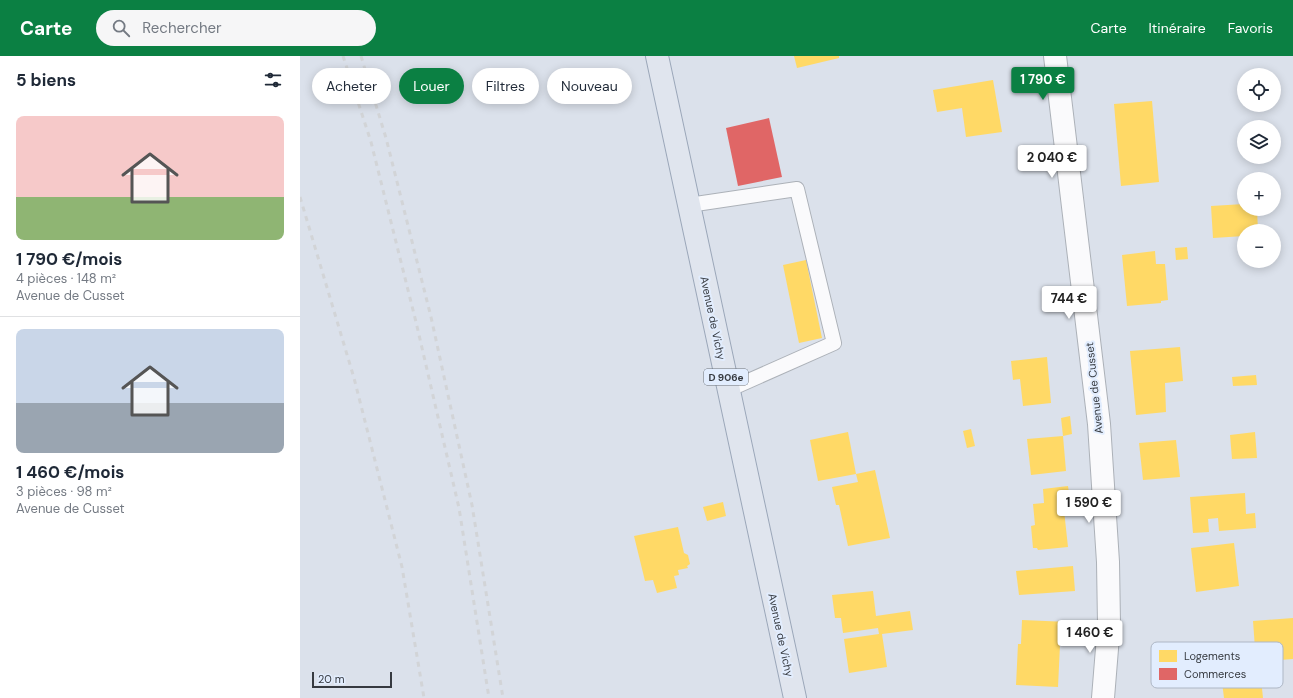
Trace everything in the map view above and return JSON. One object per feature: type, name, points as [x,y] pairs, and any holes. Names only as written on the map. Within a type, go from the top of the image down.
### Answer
[{"type":"main road","name":"Avenue de Vichy","points":[[657,56],[795,698]]},
{"type":"main road","name":"Avenue de Cusset","points":[[1055,56],[1099,424],[1108,562],[1109,616],[1104,698]]},
{"type":"lane","points":[[689,205],[797,189],[834,343],[728,390]]},
{"type":"building: Logements","points":[[794,56],[839,56],[839,58],[797,68]]},
{"type":"building: Logements","points":[[993,80],[1002,132],[966,137],[962,108],[937,112],[933,90]]},
{"type":"building: Logements","points":[[1152,101],[1159,182],[1121,186],[1114,104]]},
{"type":"building: Logements","points":[[1237,204],[1237,216],[1257,216],[1258,224],[1237,224],[1237,236],[1213,238],[1211,206]]},
{"type":"building: Logements","points":[[1187,247],[1188,259],[1176,260],[1175,248]]},
{"type":"building: Logements","points":[[1155,251],[1156,264],[1165,264],[1168,300],[1161,301],[1161,303],[1127,306],[1122,255]]},
{"type":"building: Logements","points":[[806,260],[822,338],[799,343],[783,265]]},
{"type":"building: Logements","points":[[1180,347],[1183,381],[1165,383],[1166,412],[1136,415],[1130,351]]},
{"type":"building: Logements","points":[[1047,357],[1051,403],[1023,406],[1020,379],[1013,380],[1011,361]]},
{"type":"building: Logements","points":[[1256,375],[1257,385],[1233,386],[1232,377]]},
{"type":"building: Logements","points":[[1070,416],[1072,434],[1063,436],[1061,418]]},
{"type":"building: Logements","points":[[971,429],[975,446],[967,448],[963,431]]},
{"type":"building: Logements","points":[[848,432],[856,474],[818,481],[810,440]]},
{"type":"building: Logements","points":[[1255,432],[1257,458],[1232,459],[1230,435]]},
{"type":"building: Logements","points":[[1063,436],[1066,471],[1031,475],[1027,439]]},
{"type":"building: Logements","points":[[1176,440],[1180,477],[1143,480],[1139,443]]},
{"type":"building: Logements","points":[[875,470],[890,538],[848,546],[839,505],[836,505],[832,487],[858,482],[856,474]]},
{"type":"building: Logements","points":[[1068,486],[1070,500],[1063,501],[1068,547],[1038,550],[1037,548],[1033,548],[1031,526],[1035,525],[1033,504],[1044,503],[1043,489]]},
{"type":"building: Logements","points":[[1245,493],[1246,514],[1255,513],[1256,528],[1219,531],[1218,518],[1208,519],[1209,532],[1193,533],[1190,497]]},
{"type":"building: Logements","points":[[723,502],[726,516],[707,521],[703,507]]},
{"type":"building: Logements","points":[[678,527],[684,553],[688,555],[690,564],[687,566],[688,568],[678,570],[679,575],[674,576],[677,588],[657,593],[653,580],[645,581],[634,536]]},
{"type":"building: Logements","points":[[1234,543],[1239,586],[1196,592],[1191,548]]},
{"type":"building: Logements","points":[[1073,566],[1075,591],[1019,595],[1016,571]]},
{"type":"building: Logements","points":[[873,591],[876,616],[910,611],[913,630],[882,634],[887,667],[849,673],[844,639],[879,634],[878,628],[843,633],[841,618],[835,618],[832,595]]},
{"type":"building: Logements","points":[[1293,618],[1293,659],[1283,660],[1283,642],[1255,642],[1253,621]]},
{"type":"building: Logements","points":[[1022,620],[1069,622],[1068,646],[1060,645],[1058,687],[1016,685],[1018,644],[1021,644]]},
{"type":"building: Logements","points":[[1223,688],[1262,688],[1263,698],[1224,698]]},
{"type":"building: Commerces","points":[[769,118],[782,177],[738,186],[726,128]]},
{"type":"railway","points":[[343,56],[371,142],[416,322],[459,508],[489,698]]},
{"type":"railway","points":[[361,56],[386,138],[431,317],[472,505],[503,698]]},
{"type":"railway","points":[[300,197],[354,378],[402,567],[424,698]]}]
